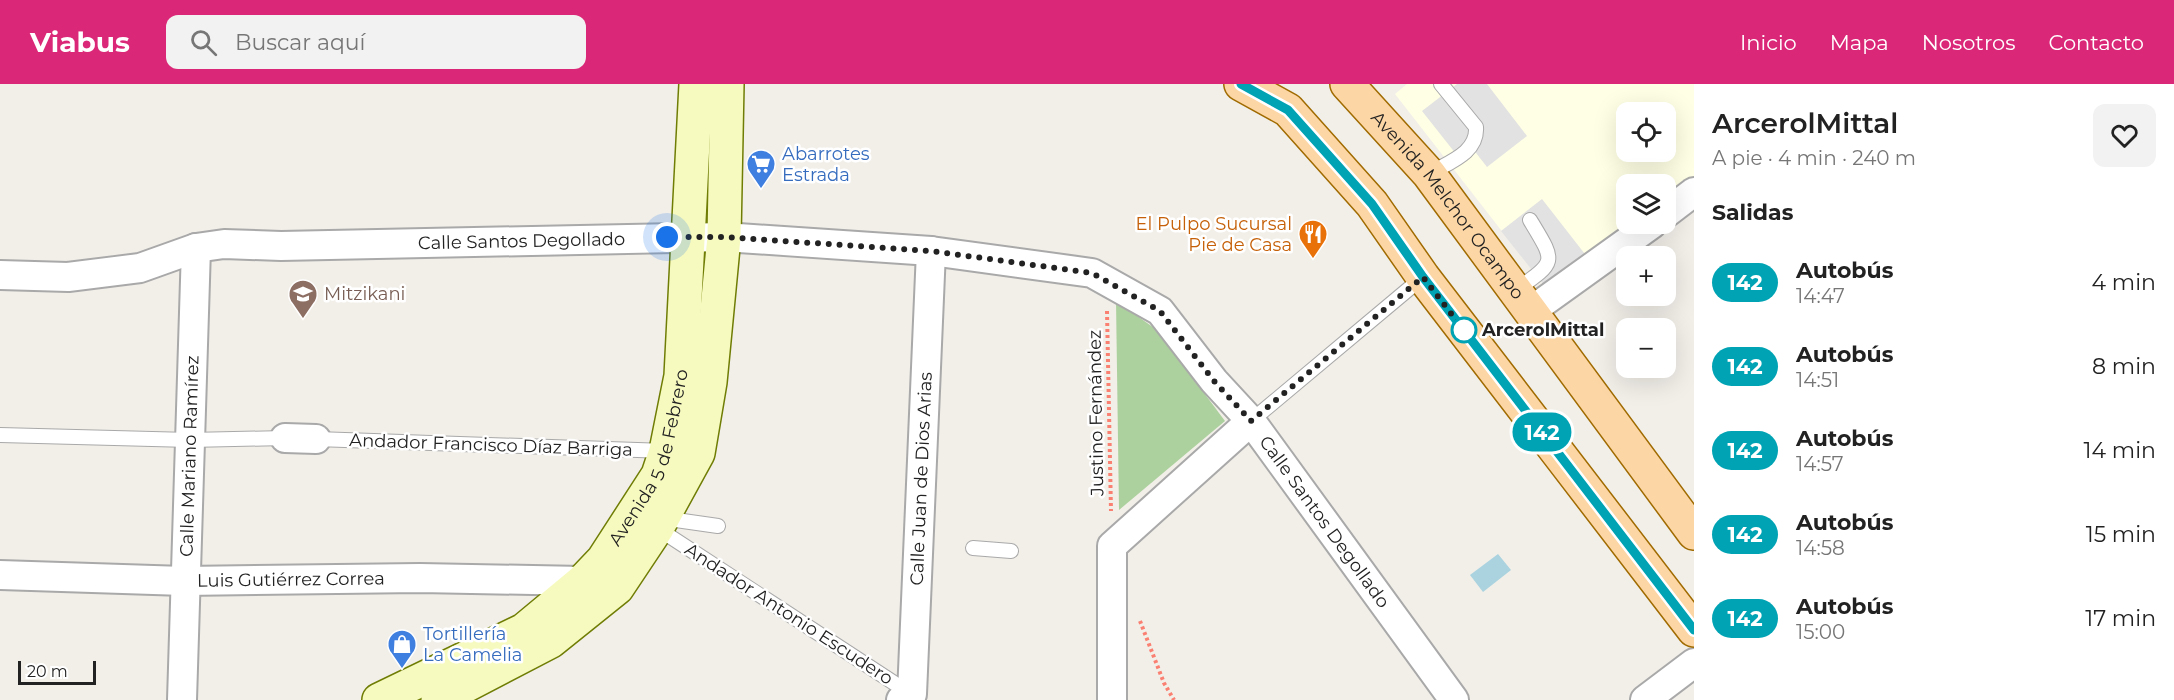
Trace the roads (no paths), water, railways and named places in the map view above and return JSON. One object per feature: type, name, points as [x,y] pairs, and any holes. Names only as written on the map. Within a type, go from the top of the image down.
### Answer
[{"type":"main road","points":[[1241,84],[1288,110],[1372,204],[1423,277],[1694,630]]},
{"type":"main road","name":"Avenida Melchor Ocampo","points":[[1348,84],[1429,174],[1689,514]]},
{"type":"street","name":"Avenida 5 de Febrero","points":[[379,700],[524,630],[651,520],[658,475],[666,451],[681,376],[690,236],[696,84]]},
{"type":"street","name":"Avenida 5 de Febrero","points":[[438,700],[551,641],[617,588],[651,520],[698,453],[710,382],[724,237],[727,84]]},
{"type":"street","points":[[1676,207],[1692,198]]},
{"type":"street","points":[[1524,301],[1635,234]]},
{"type":"street","name":"Calle Santos Degollado","points":[[0,275],[68,277],[140,268],[196,249],[224,244],[281,246],[690,236],[931,251],[1092,273],[1160,311],[1214,381],[1251,421],[1454,700]]},
{"type":"street","name":"Calle Mariano Ramírez","points":[[182,700],[196,249]]},
{"type":"street","name":"Calle Juan de Dios Arias","points":[[911,698],[931,251]]},
{"type":"street","points":[[1112,700],[1112,546],[1251,421]]},
{"type":"street","points":[[285,438],[316,439]]},
{"type":"street","name":"Luis Gutiérrez Correa","points":[[0,575],[184,581],[420,578],[583,581]]},
{"type":"street","points":[[1645,700],[1694,663]]},
{"type":"lane","points":[[1429,174],[1471,148],[1477,136],[1476,127],[1441,84]]},
{"type":"lane","points":[[1524,301],[1550,258],[1548,250],[1530,220]]},
{"type":"lane","points":[[1251,421],[1423,277]]},
{"type":"lane","points":[[0,435],[190,440],[285,438]]},
{"type":"lane","name":"Andador Francisco Díaz Barriga","points":[[316,439],[666,451]]},
{"type":"lane","points":[[651,520],[718,526]]},
{"type":"lane","name":"Andador Antonio Escudero","points":[[651,520],[911,698]]},
{"type":"lane","points":[[973,548],[1011,550]]},
{"type":"water","points":[[1498,554],[1511,570],[1483,592],[1470,575]]},
{"type":"place","name":"Abarrotes Estrada","points":[[761,190]]},
{"type":"place","name":"El Pulpo Sucursal Pie de Casa","points":[[1313,260]]},
{"type":"place","name":"Mitzikani","points":[[303,320]]},
{"type":"place","name":"ArcerolMittal","points":[[1464,330]]},
{"type":"place","name":"Tortillería La Camelia","points":[[402,670]]}]
